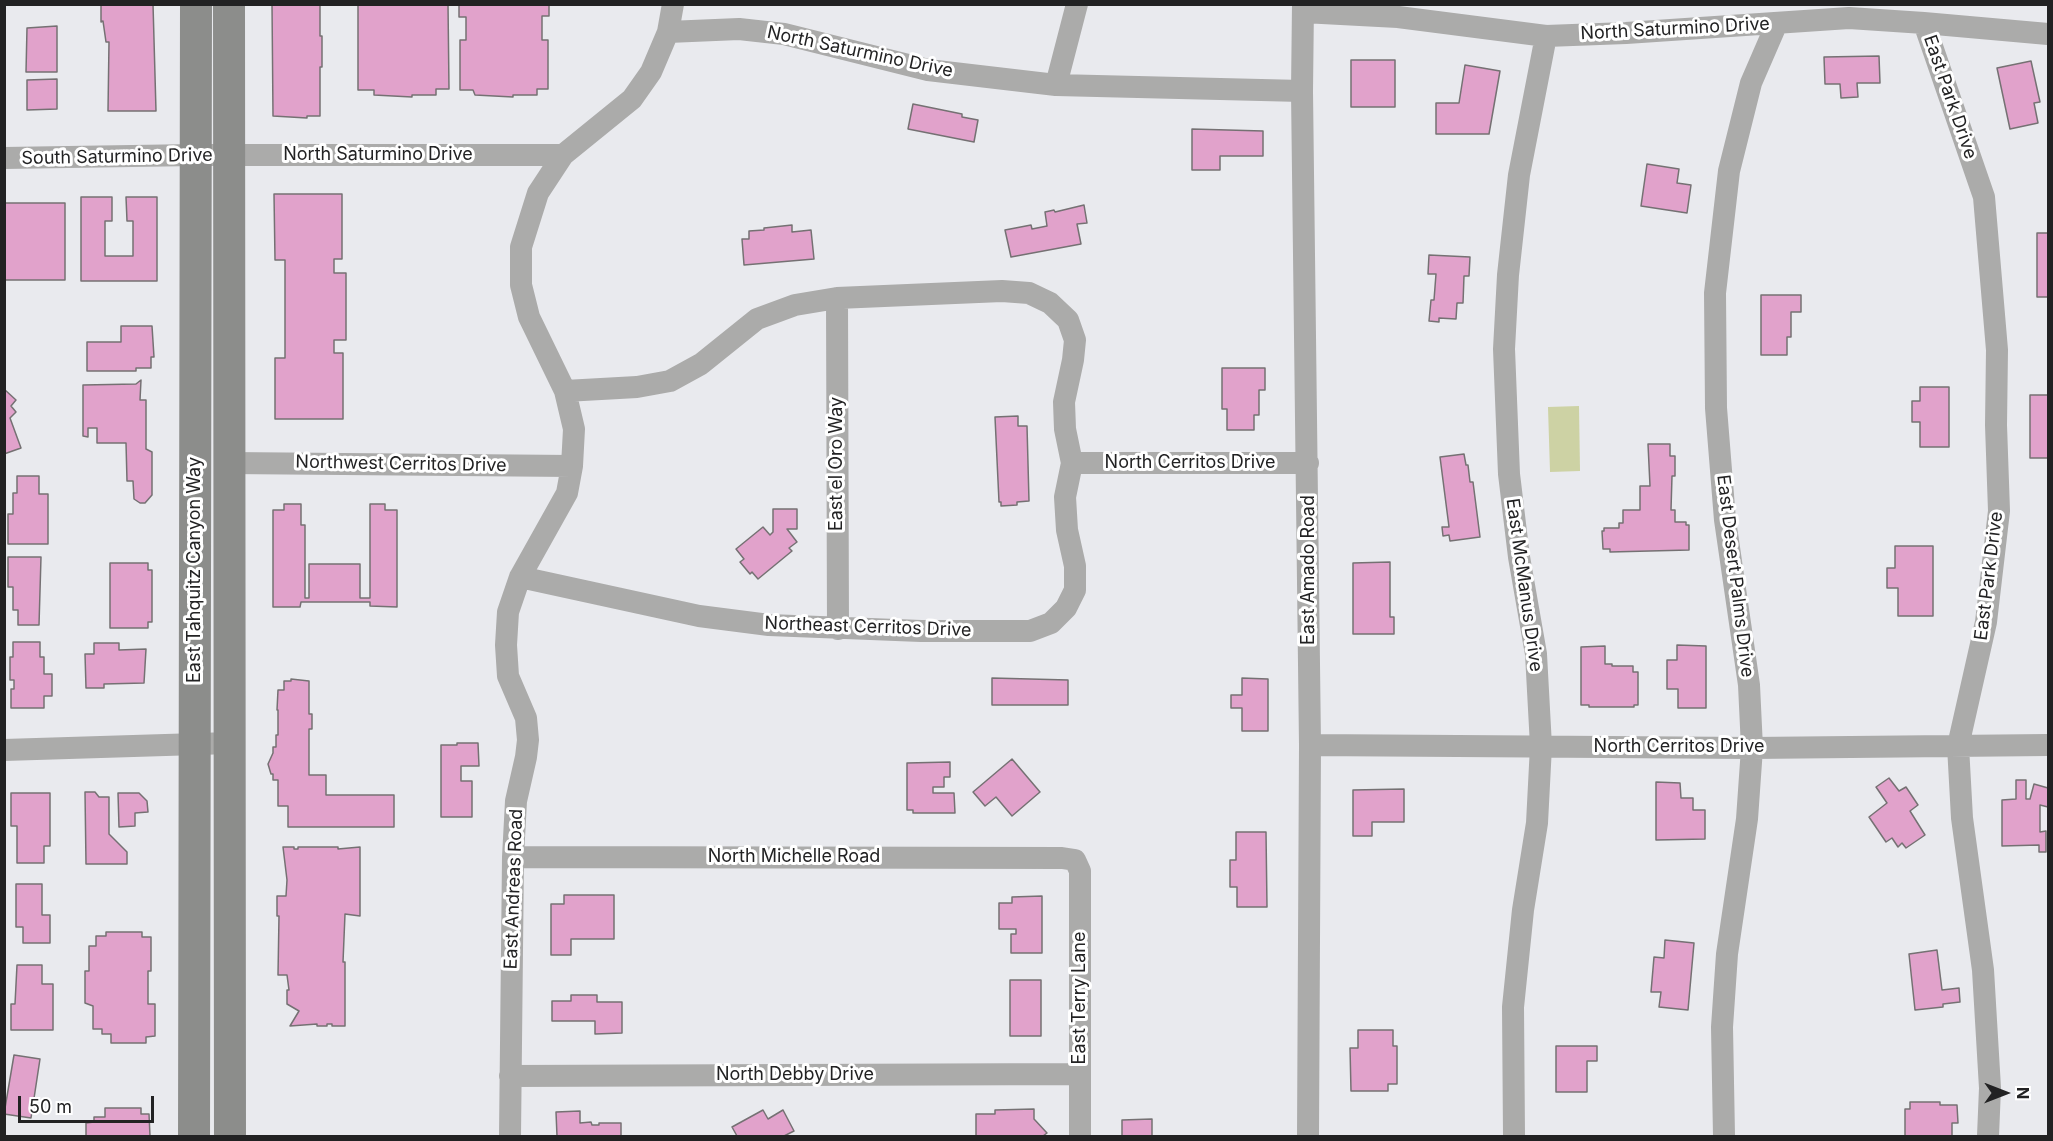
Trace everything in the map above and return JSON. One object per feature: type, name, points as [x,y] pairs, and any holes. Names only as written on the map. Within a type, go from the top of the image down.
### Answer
[{"type":"main road","name":"East Tahquitz Canyon Way","points":[[194,1137],[196,4]]},
{"type":"main road","name":"East Tahquitz Canyon Way","points":[[229,4],[230,1137]]},
{"type":"street","name":"East Andreas Road","points":[[510,1137],[513,857],[516,801],[528,740],[526,718],[508,676],[506,645],[508,612],[520,577],[567,493],[572,466],[574,429],[565,391],[529,317],[522,285],[521,247],[538,193],[563,154],[632,99],[651,72],[668,33],[673,4]]},
{"type":"street","points":[[1056,85],[1077,4]]},
{"type":"street","name":"North Saturmino Drive","points":[[1303,8],[1398,16],[1546,36],[1777,23],[1849,11],[1924,23],[2049,34]]},
{"type":"street","name":"East Amado Road","points":[[1303,8],[1310,745],[1308,1137]]},
{"type":"street","name":"East Desert Palms Drive","points":[[1724,1137],[1722,1027],[1727,954],[1747,819],[1752,748],[1749,685],[1725,520],[1718,430],[1715,293],[1729,171],[1751,83],[1777,23]]},
{"type":"street","name":"East Park Drive","points":[[1924,23],[1984,197],[1997,350],[1996,425],[1999,511],[1986,622],[1958,746],[1962,818],[1983,970],[1990,1088],[1988,1137]]},
{"type":"street","name":"North Saturmino Drive","points":[[668,33],[739,29],[784,34],[928,70],[1056,85],[1302,91]]},
{"type":"street","name":"East McManus Drive","points":[[1514,1137],[1513,1007],[1523,910],[1537,824],[1541,746],[1536,654],[1519,557],[1509,474],[1504,349],[1508,275],[1519,175],[1546,36]]},
{"type":"street","name":"North Saturmino Drive","points":[[229,155],[563,154]]},
{"type":"street","name":"South Saturmino Drive","points":[[4,158],[229,155]]},
{"type":"street","points":[[565,391],[638,387],[670,381],[701,364],[757,319],[795,305],[837,298],[1002,291],[1029,293],[1050,303],[1068,320],[1075,340],[1064,402],[1065,429],[1071,463]]},
{"type":"street","name":"East el Oro Way","points":[[837,298],[838,629]]},
{"type":"street","name":"Northwest Cerritos Drive","points":[[229,463],[572,466]]},
{"type":"street","name":"North Cerritos Drive","points":[[1071,463],[1308,463]]},
{"type":"street","name":"Northeast Cerritos Drive","points":[[520,577],[699,616],[768,625],[921,632],[1030,631],[1051,623],[1066,608],[1075,590],[1075,566],[1067,530],[1065,497],[1071,463]]},
{"type":"street","points":[[4,750],[230,743]]},
{"type":"street","name":"North Cerritos Drive","points":[[1310,745],[1752,748],[2049,745]]},
{"type":"street","name":"North Michelle Road","points":[[513,857],[1062,858],[1075,860]]},
{"type":"street","name":"East Terry Lane","points":[[1075,860],[1080,871],[1080,1137]]},
{"type":"street","name":"North Debby Drive","points":[[510,1076],[1080,1074]]},
{"type":"green space","points":[[1579,406],[1580,471],[1550,472],[1548,407]]},
{"type":"building","points":[[101,4],[153,4],[156,111],[108,111],[109,42],[106,42],[103,21],[101,22]]},
{"type":"building","points":[[272,4],[320,4],[322,67],[320,67],[320,116],[307,116],[307,118],[273,116]]},
{"type":"building","points":[[358,4],[448,4],[449,89],[436,89],[436,95],[412,95],[412,97],[374,95],[374,90],[358,90]]},
{"type":"building","points":[[459,4],[549,4],[549,16],[542,16],[542,40],[548,40],[548,89],[537,89],[537,95],[513,95],[513,97],[475,95],[473,90],[460,90],[460,40],[466,40],[466,17],[459,17]]},
{"type":"building","points":[[57,26],[57,72],[26,72],[27,28]]},
{"type":"building","points":[[1879,56],[1880,83],[1857,83],[1858,97],[1841,98],[1840,84],[1825,84],[1824,57]]},
{"type":"building","points":[[1351,60],[1395,60],[1395,107],[1351,107]]},
{"type":"building","points":[[2031,61],[2040,102],[2034,103],[2038,123],[2010,129],[1997,68]]},
{"type":"building","points":[[1465,65],[1500,71],[1489,134],[1436,134],[1436,103],[1459,103]]},
{"type":"building","points":[[57,79],[57,109],[27,110],[27,80]]},
{"type":"building","points":[[913,104],[962,114],[962,117],[978,120],[974,142],[908,129]]},
{"type":"building","points":[[1192,129],[1263,131],[1263,156],[1220,156],[1220,170],[1192,170]]},
{"type":"building","points":[[1647,164],[1679,169],[1677,183],[1691,185],[1687,213],[1641,206]]},
{"type":"building","points":[[274,194],[342,194],[342,259],[334,259],[334,273],[346,273],[346,340],[334,340],[334,353],[343,353],[343,419],[275,419],[275,358],[285,358],[285,260],[275,260]]},
{"type":"building","points":[[81,197],[112,197],[112,221],[105,221],[105,256],[133,256],[133,221],[127,221],[126,197],[157,197],[157,281],[81,281]]},
{"type":"building","points":[[4,203],[65,203],[65,280],[4,280]]},
{"type":"building","points":[[1084,205],[1087,223],[1077,224],[1081,244],[1011,257],[1005,230],[1031,225],[1032,229],[1047,226],[1045,212]]},
{"type":"building","points":[[792,225],[792,232],[811,230],[814,259],[744,265],[742,239],[749,239],[749,231]]},
{"type":"building","points":[[2037,233],[2048,233],[2048,297],[2037,297]]},
{"type":"building","points":[[1429,255],[1470,257],[1469,276],[1464,276],[1463,303],[1457,303],[1456,319],[1439,318],[1439,322],[1429,321],[1431,300],[1434,300],[1436,274],[1428,274]]},
{"type":"building","points":[[1761,295],[1801,295],[1801,312],[1791,312],[1791,337],[1787,337],[1787,355],[1761,355]]},
{"type":"building","points":[[121,326],[152,326],[154,357],[151,357],[151,368],[136,368],[136,371],[87,371],[87,342],[121,342]]},
{"type":"building","points":[[1222,368],[1265,368],[1265,390],[1259,390],[1259,415],[1254,415],[1254,430],[1227,430],[1227,409],[1222,409]]},
{"type":"building","points":[[141,380],[140,400],[146,400],[146,449],[152,452],[152,495],[145,503],[134,499],[133,481],[127,481],[126,443],[97,443],[97,428],[88,428],[88,437],[83,436],[83,385],[136,384]]},
{"type":"building","points":[[1920,387],[1949,387],[1949,447],[1920,447],[1920,422],[1912,422],[1912,401],[1920,401]]},
{"type":"building","points":[[4,389],[16,400],[11,406],[16,412],[10,418],[21,448],[4,454]]},
{"type":"building","points":[[2030,395],[2048,395],[2048,458],[2030,458]]},
{"type":"building","points":[[1018,416],[1018,426],[1027,426],[1029,501],[1017,502],[1017,505],[1001,506],[995,417]]},
{"type":"building","points":[[1648,444],[1670,444],[1670,456],[1675,456],[1671,510],[1675,510],[1675,522],[1686,522],[1686,525],[1689,525],[1689,550],[1610,552],[1610,549],[1603,549],[1602,531],[1604,528],[1619,528],[1619,523],[1623,523],[1623,510],[1640,510],[1640,486],[1650,486]]},
{"type":"building","points":[[1464,454],[1470,482],[1473,482],[1480,537],[1450,541],[1449,535],[1443,536],[1442,527],[1449,527],[1440,457]]},
{"type":"building","points":[[17,476],[39,476],[39,494],[48,494],[48,544],[8,544],[8,514],[13,514],[13,493],[17,493]]},
{"type":"building","points":[[284,504],[301,504],[301,525],[305,525],[305,598],[309,598],[309,564],[360,564],[360,598],[370,598],[370,504],[385,504],[385,510],[397,510],[397,607],[370,606],[370,602],[301,602],[300,607],[273,607],[273,510],[284,510]]},
{"type":"building","points":[[773,509],[797,509],[797,529],[787,529],[797,542],[789,548],[792,551],[758,579],[752,572],[750,574],[740,562],[744,559],[736,549],[763,527],[770,535],[773,532]]},
{"type":"building","points":[[1895,546],[1933,546],[1933,616],[1898,616],[1898,588],[1887,588],[1887,568],[1895,568]]},
{"type":"building","points":[[8,557],[41,557],[39,625],[18,625],[18,610],[13,610],[13,587],[8,587]]},
{"type":"building","points":[[1390,562],[1390,617],[1394,617],[1394,634],[1353,634],[1353,563]]},
{"type":"building","points":[[110,563],[148,563],[148,570],[152,570],[152,622],[148,622],[148,628],[110,628]]},
{"type":"building","points":[[13,642],[40,642],[40,657],[44,657],[44,674],[52,674],[52,696],[44,696],[44,708],[11,708],[11,689],[14,689],[14,680],[10,680],[10,657],[13,657]]},
{"type":"building","points":[[94,643],[119,643],[119,650],[146,649],[144,683],[104,684],[104,688],[86,688],[85,654],[94,654]]},
{"type":"building","points":[[1677,645],[1706,646],[1706,708],[1678,708],[1678,689],[1667,689],[1667,660],[1677,660]]},
{"type":"building","points":[[1605,646],[1605,664],[1633,666],[1633,672],[1638,672],[1638,705],[1634,707],[1589,707],[1589,705],[1581,705],[1581,647]]},
{"type":"building","points":[[992,678],[1068,680],[1068,705],[992,705]]},
{"type":"building","points":[[1242,678],[1268,679],[1268,731],[1242,731],[1242,708],[1231,708],[1231,695],[1242,695]]},
{"type":"building","points":[[291,679],[309,681],[309,714],[312,714],[312,729],[309,729],[309,775],[326,775],[326,795],[394,795],[394,827],[288,827],[288,806],[278,806],[278,780],[273,780],[268,764],[273,747],[276,747],[276,735],[278,735],[278,690],[284,690],[284,681],[291,681]]},
{"type":"building","points":[[457,743],[478,743],[479,766],[461,766],[461,781],[472,781],[472,817],[441,817],[441,745],[457,745]]},
{"type":"building","points":[[1012,759],[1040,792],[1012,816],[996,797],[985,806],[973,792]]},
{"type":"building","points":[[950,762],[950,777],[944,777],[944,787],[933,787],[933,793],[954,793],[955,813],[913,813],[913,810],[907,810],[907,763]]},
{"type":"building","points":[[1889,778],[1899,791],[1906,787],[1918,805],[1910,811],[1925,835],[1906,848],[1902,843],[1898,847],[1892,838],[1886,842],[1869,817],[1887,803],[1876,787]]},
{"type":"building","points":[[2016,780],[2026,780],[2026,799],[2030,799],[2034,784],[2048,788],[2048,807],[2040,805],[2040,832],[2046,831],[2046,852],[2039,852],[2039,845],[2002,846],[2002,800],[2016,799]]},
{"type":"building","points":[[1656,782],[1680,783],[1681,798],[1693,798],[1693,810],[1705,810],[1705,839],[1656,840]]},
{"type":"building","points":[[1404,789],[1404,822],[1372,822],[1372,836],[1353,836],[1353,790]]},
{"type":"building","points":[[85,792],[95,792],[99,797],[109,797],[109,834],[127,852],[127,864],[86,864]]},
{"type":"building","points":[[11,793],[50,793],[50,846],[44,846],[44,863],[17,863],[17,826],[11,826]]},
{"type":"building","points":[[118,793],[139,793],[147,801],[148,812],[135,813],[135,826],[119,827]]},
{"type":"building","points":[[1236,832],[1266,832],[1267,907],[1237,907],[1237,887],[1230,887],[1230,860],[1236,860]]},
{"type":"building","points":[[283,847],[298,849],[298,847],[338,847],[338,849],[360,847],[360,916],[345,914],[343,962],[345,962],[345,1026],[327,1024],[327,1026],[317,1026],[317,1024],[290,1026],[299,1011],[287,1004],[287,990],[289,990],[287,975],[278,975],[277,896],[286,896],[287,880]]},
{"type":"building","points":[[16,884],[42,884],[42,915],[50,915],[50,943],[23,943],[23,927],[16,927]]},
{"type":"building","points":[[564,895],[614,895],[614,939],[571,939],[571,955],[551,955],[551,904],[564,904]]},
{"type":"building","points":[[1042,896],[1042,953],[1011,953],[1011,934],[1016,934],[1016,929],[999,929],[999,903],[1012,903],[1012,897]]},
{"type":"building","points":[[106,932],[142,932],[142,937],[151,937],[148,1004],[155,1004],[155,1036],[146,1037],[146,1043],[111,1043],[111,1034],[102,1034],[102,1029],[93,1029],[93,1006],[85,1003],[85,971],[89,971],[89,946],[96,946],[96,936],[106,936]]},
{"type":"building","points":[[1665,940],[1694,943],[1688,1010],[1659,1007],[1661,992],[1651,992],[1654,957],[1664,958]]},
{"type":"building","points":[[1937,950],[1942,990],[1959,988],[1960,1002],[1943,1004],[1943,1007],[1915,1010],[1909,954]]},
{"type":"building","points":[[17,965],[42,965],[42,984],[53,984],[53,1030],[11,1030],[11,1004],[15,1004]]},
{"type":"building","points":[[1010,980],[1041,980],[1041,1036],[1010,1036]]},
{"type":"building","points":[[571,995],[597,995],[597,1002],[622,1002],[622,1033],[595,1034],[595,1021],[552,1021],[552,1001],[571,1001]]},
{"type":"building","points":[[1358,1030],[1393,1030],[1393,1046],[1397,1046],[1397,1084],[1388,1084],[1388,1091],[1351,1091],[1350,1048],[1358,1048]]},
{"type":"building","points":[[1556,1046],[1597,1046],[1597,1061],[1587,1061],[1587,1092],[1556,1092]]},
{"type":"building","points":[[14,1055],[40,1059],[31,1118],[4,1114]]},
{"type":"building","points":[[1910,1102],[1940,1102],[1940,1105],[1957,1105],[1958,1123],[1952,1123],[1952,1136],[1905,1136],[1905,1109],[1910,1109]]},
{"type":"building","points":[[105,1108],[141,1108],[141,1114],[149,1114],[150,1136],[86,1136],[86,1123],[94,1122],[94,1117],[105,1117]]},
{"type":"building","points":[[1034,1109],[1034,1119],[1047,1133],[1043,1136],[976,1136],[976,1114],[995,1114],[995,1110]]},
{"type":"building","points":[[763,1110],[768,1119],[783,1110],[794,1131],[784,1136],[737,1136],[732,1127]]},
{"type":"building","points":[[580,1111],[580,1123],[591,1122],[592,1125],[599,1125],[599,1123],[621,1123],[621,1136],[557,1136],[556,1112]]},
{"type":"building","points":[[1152,1119],[1152,1136],[1122,1136],[1122,1120]]}]
